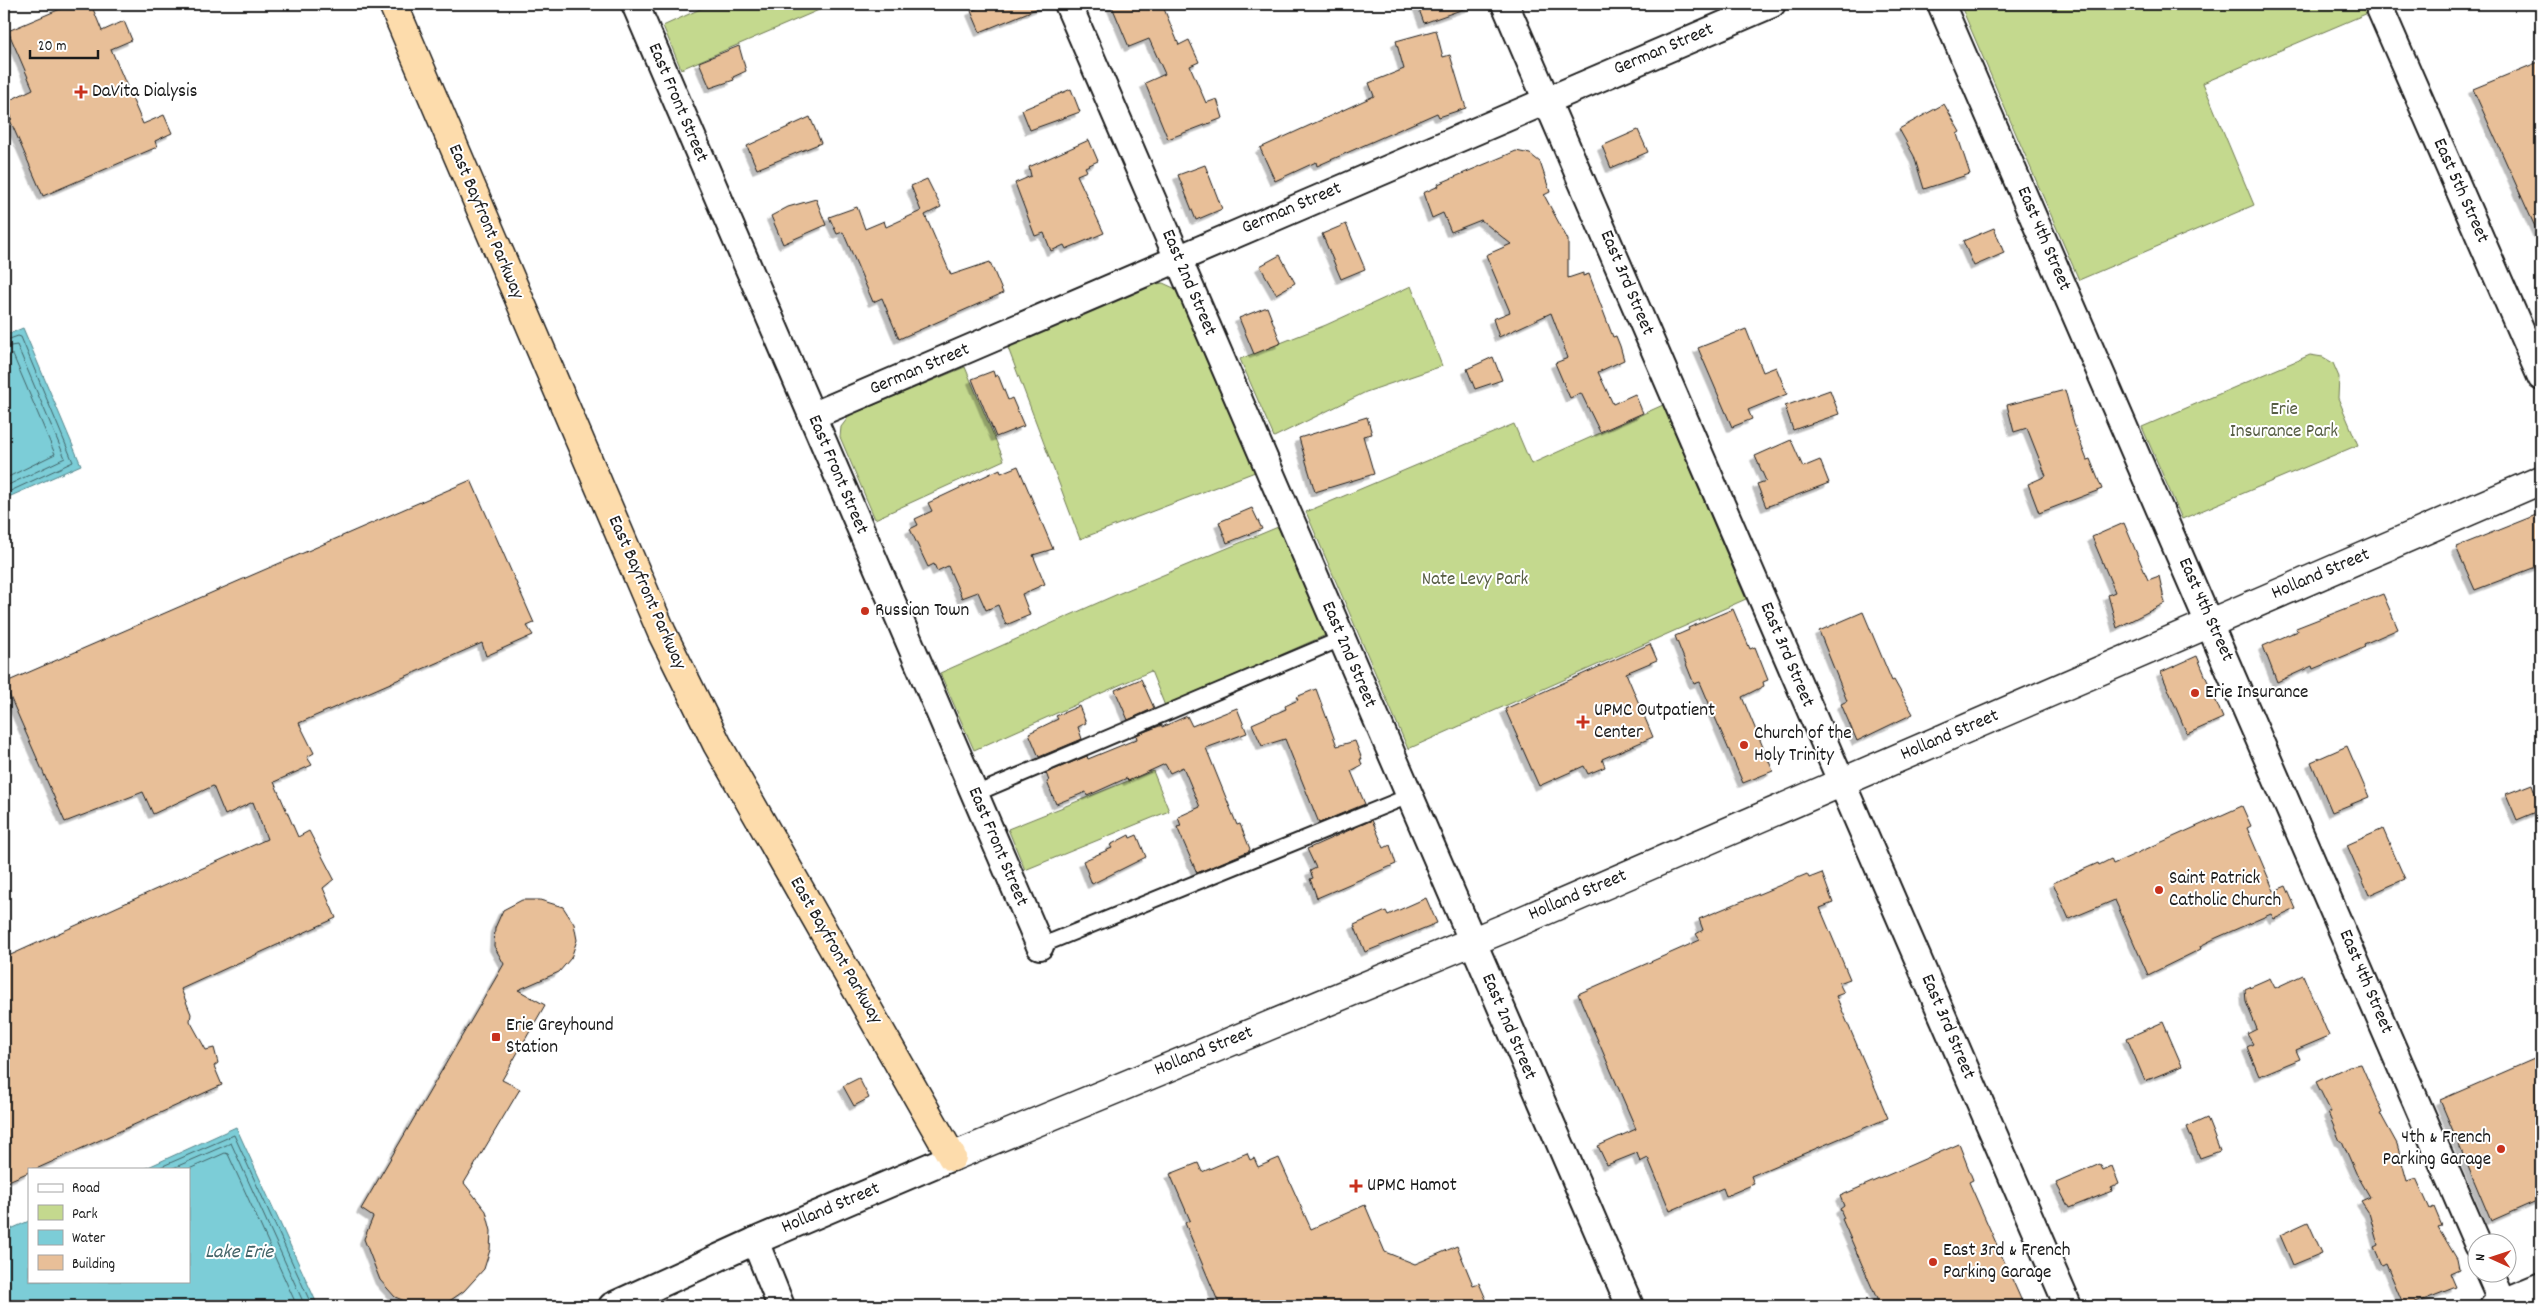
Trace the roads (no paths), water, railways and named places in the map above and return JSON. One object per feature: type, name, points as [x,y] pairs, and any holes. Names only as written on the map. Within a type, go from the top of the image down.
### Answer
[{"type":"highway","name":"East Bayfront Parkway","points":[[393,4],[666,641],[717,744],[952,1157]]},
{"type":"street","name":"East Front Street","points":[[635,4],[1040,946]]},
{"type":"street","name":"East 2nd Street","points":[[1068,4],[1471,942],[1630,1306]]},
{"type":"street","name":"East 3rd Street","points":[[1505,4],[2068,1306]]},
{"type":"street","name":"German Street","points":[[812,416],[1772,4]]},
{"type":"street","name":"East 4th Street","points":[[1941,4],[2472,1232]]},
{"type":"street","name":"East 5th Street","points":[[2378,4],[2541,377]]},
{"type":"street","name":"Holland Street","points":[[612,1306],[756,1241],[952,1157],[1471,942],[2541,480]]},
{"type":"street","points":[[756,1241],[781,1306]]},
{"type":"street","points":[[2492,1282],[2500,1305],[2541,1286]]},
{"type":"lane","points":[[975,794],[1341,639]]},
{"type":"lane","points":[[1040,946],[1409,796]]},
{"type":"water","points":[[23,328],[81,465],[4,499],[4,336]]},
{"type":"water","name":"Lake Erie","points":[[236,1127],[318,1306],[4,1306],[4,1232],[28,1221],[28,1282],[190,1282],[190,1168],[146,1168]]},
{"type":"place","name":"DaVita Dialysis","points":[[81,92]]},
{"type":"place","name":"Russian Town","points":[[865,611]]},
{"type":"place","name":"Erie Insurance","points":[[2195,693]]},
{"type":"place","name":"UPMC Outpatient Center","points":[[1583,722]]},
{"type":"place","name":"Church of the Holy Trinity","points":[[1744,745]]},
{"type":"place","name":"Saint Patrick Catholic Church","points":[[2159,890]]},
{"type":"place","name":"Erie Greyhound Station","points":[[496,1037]]},
{"type":"place","name":"4th & French Parking Garage","points":[[2501,1149]]},
{"type":"place","name":"UPMC Hamot","points":[[1356,1186]]},
{"type":"place","name":"East 3rd & French Parking Garage","points":[[1933,1262]]},
{"type":"park label","name":"Erie Insurance Park","points":[[2284,421]]},
{"type":"park label","name":"Nate Levy Park","points":[[1475,580]]}]
